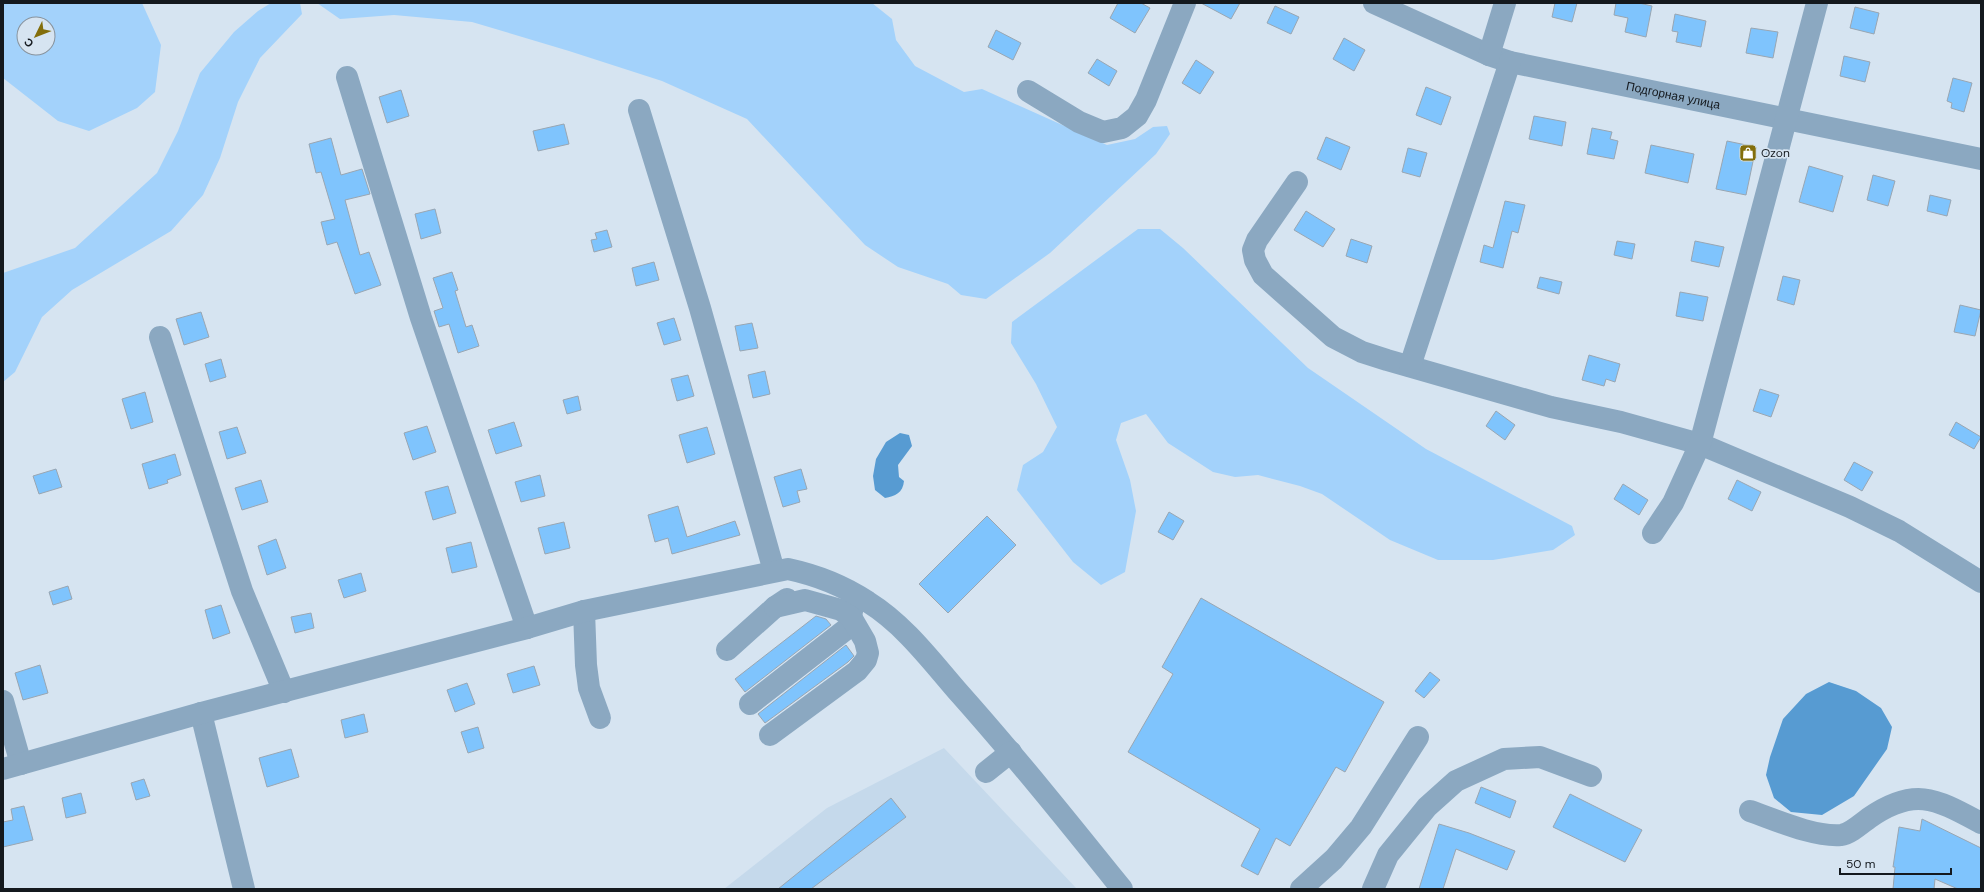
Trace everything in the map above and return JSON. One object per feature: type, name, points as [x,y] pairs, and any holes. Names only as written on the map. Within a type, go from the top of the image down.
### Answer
[{"type":"street","points":[[1028,91],[1085,125],[1103,132],[1122,128],[1137,116],[1146,100],[1185,3]]},
{"type":"street","name":"Подгорная улица","points":[[1374,3],[1489,55],[1510,62],[1981,159]]},
{"type":"street","points":[[1489,55],[1504,3]]},
{"type":"street","points":[[1653,533],[1673,503],[1700,444],[1817,3]]},
{"type":"street","points":[[1410,366],[1510,62]]},
{"type":"street","points":[[347,77],[421,318],[527,628]]},
{"type":"street","points":[[639,110],[781,570],[775,607]]},
{"type":"street","points":[[1298,182],[1253,250],[1255,260],[1263,275],[1333,337],[1362,352],[1410,366],[1551,407],[1621,422],[1700,444],[1850,507],[1898,531],[1981,582]]},
{"type":"street","points":[[160,337],[242,591],[284,692]]},
{"type":"street","points":[[3,701],[12,767],[201,713],[527,628],[584,611],[781,570],[817,578],[840,586],[869,602],[909,636],[1011,752],[1122,889]]},
{"type":"street","points":[[727,650],[775,607],[817,578]]},
{"type":"street","points":[[750,704],[849,627],[854,594]]},
{"type":"street","points":[[770,735],[857,671],[866,660],[868,653],[866,641],[851,617],[841,610],[805,600],[775,607]]},
{"type":"street","points":[[584,611],[586,665],[589,688],[600,718]]},
{"type":"street","points":[[201,713],[244,889]]},
{"type":"street","points":[[1301,889],[1334,859],[1361,827],[1418,737]]},
{"type":"street","points":[[986,772],[1011,752]]},
{"type":"street","points":[[1373,889],[1388,855],[1427,807],[1456,781],[1504,759],[1540,757],[1590,776]]},
{"type":"street","points":[[1750,812],[1815,832],[1842,835],[1880,810],[1905,799],[1927,799],[1944,803],[1981,823]]},
{"type":"shaded area","points":[[3,3],[142,3],[161,45],[155,92],[137,108],[89,131],[58,121],[3,78]]},
{"type":"shaded area","points":[[271,3],[300,3],[302,14],[260,58],[238,102],[220,158],[203,195],[171,231],[72,290],[42,317],[15,372],[3,382],[3,273],[75,248],[157,173],[178,131],[200,73],[234,32],[258,11]]},
{"type":"shaded area","points":[[317,3],[872,3],[892,19],[896,40],[915,66],[964,92],[982,89],[1107,145],[1135,139],[1153,127],[1167,126],[1170,134],[1156,154],[1050,253],[986,299],[961,295],[948,284],[898,267],[865,245],[747,119],[662,81],[472,22],[394,15],[340,19]]},
{"type":"shaded area","points":[[1138,229],[1160,229],[1183,248],[1308,368],[1426,449],[1572,526],[1575,535],[1553,550],[1493,560],[1438,560],[1390,540],[1322,494],[1300,486],[1258,475],[1235,477],[1213,472],[1168,443],[1146,414],[1121,423],[1116,440],[1130,480],[1136,511],[1125,572],[1101,585],[1073,562],[1017,490],[1023,465],[1043,452],[1057,427],[1036,384],[1011,343],[1012,322]]},
{"type":"shaded area","points":[[900,433],[909,435],[912,446],[898,465],[899,477],[904,481],[902,488],[898,493],[885,498],[875,490],[873,476],[876,459],[886,442]]},
{"type":"shaded area","points":[[1829,682],[1856,691],[1881,708],[1892,727],[1887,749],[1854,796],[1822,815],[1791,812],[1774,798],[1766,775],[1770,757],[1783,719],[1806,694]]},
{"type":"shaded area","points":[[944,748],[1077,889],[724,889],[827,808]]},
{"type":"building","points":[[1118,3],[1141,3],[1150,8],[1135,33],[1110,18]]},
{"type":"building","points":[[1201,3],[1240,3],[1231,19]]},
{"type":"building","points":[[1555,3],[1577,3],[1572,22],[1552,17]]},
{"type":"building","points":[[1616,3],[1639,3],[1652,6],[1646,37],[1625,32],[1628,18],[1614,15]]},
{"type":"building","points":[[1275,6],[1299,17],[1291,34],[1267,23]]},
{"type":"building","points":[[1855,7],[1879,13],[1874,34],[1850,28]]},
{"type":"building","points":[[1675,14],[1706,21],[1701,47],[1676,42],[1678,32],[1672,31]]},
{"type":"building","points":[[1751,28],[1778,32],[1773,58],[1746,53]]},
{"type":"building","points":[[996,30],[1021,43],[1013,60],[988,47]]},
{"type":"building","points":[[1344,38],[1365,50],[1354,71],[1333,59]]},
{"type":"building","points":[[1844,56],[1870,62],[1865,82],[1840,76]]},
{"type":"building","points":[[1097,59],[1117,71],[1109,86],[1088,73]]},
{"type":"building","points":[[1196,60],[1214,72],[1200,94],[1182,83]]},
{"type":"building","points":[[1953,78],[1972,83],[1964,112],[1951,108],[1952,103],[1947,101]]},
{"type":"building","points":[[1426,87],[1451,97],[1441,125],[1416,115]]},
{"type":"building","points":[[401,90],[409,116],[387,123],[379,97]]},
{"type":"building","points":[[1534,116],[1566,122],[1562,146],[1529,139]]},
{"type":"building","points":[[564,124],[569,144],[538,151],[533,131]]},
{"type":"building","points":[[1592,128],[1612,132],[1610,139],[1618,141],[1614,159],[1587,154]]},
{"type":"building","points":[[1326,137],[1350,147],[1341,170],[1317,159]]},
{"type":"building","points":[[331,138],[341,175],[362,169],[370,194],[345,200],[360,255],[369,252],[381,285],[355,294],[337,242],[327,245],[321,222],[335,219],[321,172],[316,173],[309,144]]},
{"type":"building","points":[[1727,141],[1756,147],[1746,195],[1716,189]]},
{"type":"building","points":[[1651,145],[1694,154],[1688,183],[1645,173]]},
{"type":"building","points":[[1408,148],[1427,153],[1420,177],[1402,172]]},
{"type":"building","points":[[1809,166],[1843,176],[1833,212],[1799,202]]},
{"type":"building","points":[[1873,175],[1895,181],[1888,206],[1867,200]]},
{"type":"building","points":[[1930,195],[1951,200],[1947,216],[1927,211]]},
{"type":"building","points":[[1505,201],[1525,205],[1518,233],[1512,231],[1503,268],[1480,262],[1484,245],[1493,248]]},
{"type":"building","points":[[435,209],[441,233],[421,239],[415,214]]},
{"type":"building","points":[[1306,211],[1335,229],[1323,247],[1294,230]]},
{"type":"building","points":[[607,230],[612,247],[594,252],[591,240],[597,239],[595,233]]},
{"type":"building","points":[[1351,239],[1372,246],[1367,263],[1346,256]]},
{"type":"building","points":[[1617,241],[1635,244],[1632,259],[1614,255]]},
{"type":"building","points":[[1695,241],[1724,247],[1719,267],[1691,261]]},
{"type":"building","points":[[654,262],[659,280],[636,286],[632,268]]},
{"type":"building","points":[[452,272],[458,290],[455,291],[466,327],[472,325],[479,346],[458,353],[449,324],[439,327],[434,311],[443,308],[433,278]]},
{"type":"building","points":[[1783,276],[1800,280],[1794,305],[1777,300]]},
{"type":"building","points":[[1540,277],[1562,282],[1559,294],[1537,288]]},
{"type":"building","points":[[1680,292],[1708,297],[1703,321],[1676,316]]},
{"type":"building","points":[[1960,305],[1981,310],[1975,336],[1954,332]]},
{"type":"building","points":[[201,312],[209,337],[184,345],[176,319]]},
{"type":"building","points":[[674,318],[681,340],[664,345],[657,323]]},
{"type":"building","points":[[752,323],[758,348],[740,351],[735,326]]},
{"type":"building","points":[[1589,355],[1620,364],[1615,382],[1606,379],[1604,386],[1582,380]]},
{"type":"building","points":[[221,359],[226,377],[210,382],[205,364]]},
{"type":"building","points":[[765,371],[770,394],[753,398],[748,375]]},
{"type":"building","points":[[688,375],[694,396],[677,401],[671,379]]},
{"type":"building","points":[[1760,389],[1779,395],[1771,417],[1753,411]]},
{"type":"building","points":[[145,392],[153,422],[131,429],[122,399]]},
{"type":"building","points":[[578,396],[581,410],[567,414],[563,400]]},
{"type":"building","points":[[1496,411],[1515,425],[1505,440],[1486,426]]},
{"type":"building","points":[[514,422],[522,446],[496,454],[488,430]]},
{"type":"building","points":[[1956,422],[1981,437],[1974,449],[1949,435]]},
{"type":"building","points":[[427,426],[436,452],[413,460],[404,433]]},
{"type":"building","points":[[237,427],[246,453],[227,459],[219,432]]},
{"type":"building","points":[[707,427],[715,454],[687,463],[679,435]]},
{"type":"building","points":[[175,454],[181,475],[167,480],[168,483],[149,489],[142,464]]},
{"type":"building","points":[[1854,462],[1873,472],[1862,491],[1844,480]]},
{"type":"building","points":[[56,469],[62,487],[39,494],[33,476]]},
{"type":"building","points":[[801,469],[807,489],[797,491],[800,502],[783,507],[774,477]]},
{"type":"building","points":[[540,475],[545,496],[521,502],[515,482]]},
{"type":"building","points":[[261,480],[268,502],[242,510],[235,488]]},
{"type":"building","points":[[1737,480],[1761,492],[1752,511],[1728,499]]},
{"type":"building","points":[[1623,484],[1648,500],[1639,515],[1614,499]]},
{"type":"building","points":[[448,486],[456,513],[433,520],[425,492]]},
{"type":"building","points":[[678,506],[687,537],[735,521],[740,535],[672,554],[668,538],[655,542],[648,515]]},
{"type":"building","points":[[1169,512],[1184,521],[1173,540],[1158,532]]},
{"type":"building","points":[[987,516],[1016,545],[948,613],[919,584]]},
{"type":"building","points":[[564,522],[570,548],[545,554],[538,528]]},
{"type":"building","points":[[276,539],[286,568],[267,575],[258,546]]},
{"type":"building","points":[[471,542],[477,567],[452,573],[446,548]]},
{"type":"building","points":[[361,573],[366,591],[344,598],[338,580]]},
{"type":"building","points":[[68,586],[72,599],[53,605],[49,592]]},
{"type":"building","points":[[1201,598],[1384,702],[1345,772],[1336,767],[1290,846],[1276,838],[1258,875],[1241,866],[1260,829],[1128,752],[1173,674],[1162,667]]},
{"type":"building","points":[[221,605],[230,633],[213,639],[205,610]]},
{"type":"building","points":[[311,613],[314,628],[295,633],[291,617]]},
{"type":"building","points":[[816,616],[826,619],[831,625],[745,692],[735,679]]},
{"type":"building","points":[[846,645],[854,656],[848,662],[765,723],[758,714]]},
{"type":"building","points":[[40,665],[48,693],[23,700],[15,673]]},
{"type":"building","points":[[534,666],[540,685],[513,693],[507,674]]},
{"type":"building","points":[[1430,672],[1440,680],[1424,698],[1415,691]]},
{"type":"building","points":[[467,683],[475,704],[455,712],[447,690]]},
{"type":"building","points":[[364,714],[368,732],[345,738],[341,720]]},
{"type":"building","points":[[478,727],[484,748],[468,753],[461,732]]},
{"type":"building","points":[[291,749],[299,777],[267,787],[259,758]]},
{"type":"building","points":[[144,779],[150,796],[136,800],[131,783]]},
{"type":"building","points":[[1481,787],[1516,801],[1510,818],[1475,803]]},
{"type":"building","points":[[81,793],[86,813],[66,818],[62,798]]},
{"type":"building","points":[[1570,794],[1642,830],[1625,862],[1553,827]]},
{"type":"building","points":[[891,798],[906,817],[811,889],[778,889]]},
{"type":"building","points":[[24,806],[33,840],[3,847],[3,822],[13,820],[11,809]]},
{"type":"building","points":[[1922,819],[1981,848],[1981,889],[1958,889],[1935,879],[1934,889],[1893,889],[1895,867],[1893,867],[1899,827],[1920,831]]},
{"type":"building","points":[[1439,824],[1469,833],[1515,851],[1507,870],[1456,849],[1443,889],[1419,889]]},
{"type":"place","name":"Ozon","points":[[1748,153]]}]
